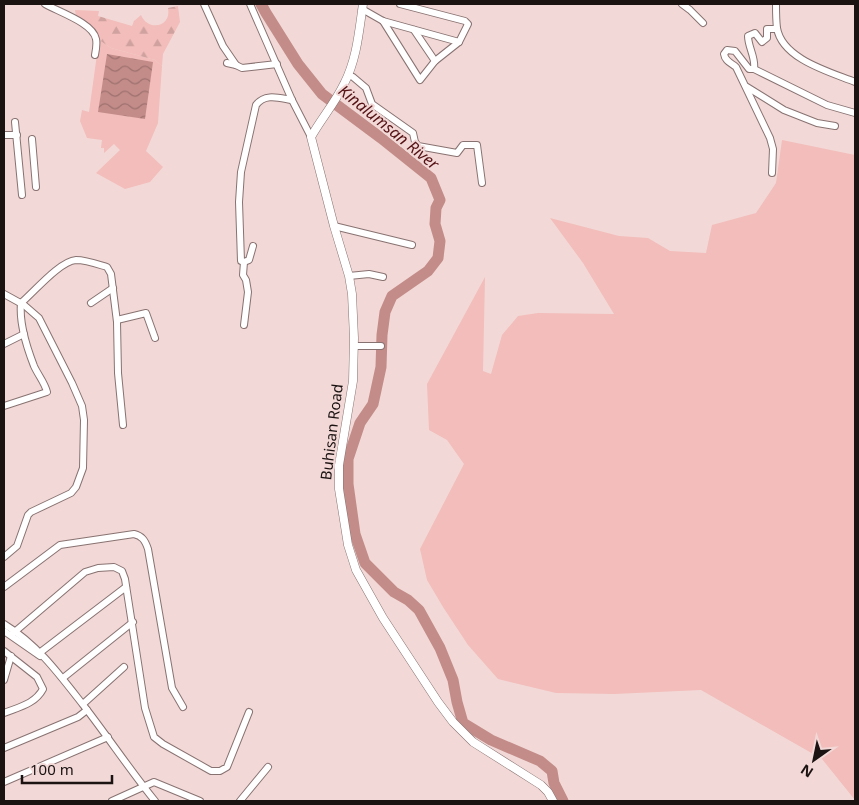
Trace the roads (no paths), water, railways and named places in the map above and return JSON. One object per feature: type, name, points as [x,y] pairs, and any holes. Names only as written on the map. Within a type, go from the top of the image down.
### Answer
[{"type":"street","points":[[45,4],[85,24],[94,32],[97,41],[95,55]]},
{"type":"street","points":[[204,4],[223,46],[236,65]]},
{"type":"street","points":[[250,4],[292,100],[311,137]]},
{"type":"street","points":[[383,21],[420,80],[435,61],[460,42],[468,24],[467,22],[400,4]]},
{"type":"street","points":[[682,4],[703,23]]},
{"type":"street","points":[[776,4],[777,30],[790,51],[799,58],[855,82]]},
{"type":"street","points":[[311,137],[348,75],[356,50],[363,7],[383,21],[460,42]]},
{"type":"street","points":[[754,69],[755,63],[748,42],[748,36],[755,33],[762,42],[767,38],[767,29],[777,30]]},
{"type":"street","points":[[414,30],[435,61]]},
{"type":"street","points":[[772,173],[770,138],[736,67],[726,60],[724,54],[727,50],[735,52],[752,70],[754,69],[826,105],[855,113]]},
{"type":"street","points":[[228,63],[242,68],[277,64]]},
{"type":"street","points":[[348,75],[366,88],[372,104],[413,133],[414,142],[418,146],[457,152],[464,145],[477,145],[482,183]]},
{"type":"street","points":[[746,86],[784,110],[817,123],[835,126]]},
{"type":"street","points":[[244,262],[240,258],[239,187],[248,135],[256,105],[263,98],[271,97],[292,100]]},
{"type":"street","points":[[15,122],[22,195]]},
{"type":"street","points":[[4,135],[17,135]]},
{"type":"street","name":"Buhisan Road","points":[[311,137],[349,276],[354,346],[353,380],[339,466],[339,489],[348,545],[356,570],[383,618],[453,722],[473,742],[541,785],[553,801]]},
{"type":"street","points":[[32,139],[36,187]]},
{"type":"street","points":[[19,156],[32,156]]},
{"type":"street","points":[[334,226],[412,245]]},
{"type":"street","points":[[244,325],[248,292],[247,283],[243,275],[244,262],[250,257],[253,246]]},
{"type":"street","points":[[4,406],[47,392],[35,367],[24,334],[21,303],[66,263],[77,260],[107,267],[111,274],[117,320],[118,373],[124,425]]},
{"type":"street","points":[[349,276],[369,274],[383,277]]},
{"type":"street","points":[[91,303],[113,288]]},
{"type":"street","points":[[4,294],[21,303],[39,318],[82,406],[84,420],[83,468],[79,482],[71,493],[31,512],[28,515],[17,546],[4,557]]},
{"type":"street","points":[[117,320],[146,313],[155,338]]},
{"type":"street","points":[[4,344],[24,334]]},
{"type":"street","points":[[354,346],[381,346]]},
{"type":"street","points":[[4,588],[60,545],[134,534],[139,535],[146,543],[148,549],[172,688],[184,707]]},
{"type":"street","points":[[12,633],[88,570],[108,567],[119,568],[124,574],[145,708],[154,737],[211,771],[220,771],[227,767],[249,712]]},
{"type":"street","points":[[40,655],[126,587]]},
{"type":"street","points":[[63,678],[133,622]]},
{"type":"street","points":[[4,624],[63,678],[155,801]]},
{"type":"street","points":[[4,631],[12,633]]},
{"type":"street","points":[[4,651],[37,677],[43,689],[39,697],[30,703],[4,713]]},
{"type":"street","points":[[4,680],[11,656]]},
{"type":"street","points":[[4,748],[78,717],[124,666]]},
{"type":"street","points":[[4,782],[108,737]]},
{"type":"street","points":[[240,801],[268,767]]},
{"type":"street","points":[[116,800],[154,782],[200,801]]},
{"type":"water","points":[[107,54],[153,62],[145,119],[98,112]]},
{"type":"waterway","name":"Kinalumsan River","points":[[261,4],[298,64],[322,94],[431,178],[440,200],[436,208],[435,224],[440,241],[438,258],[428,271],[392,296],[385,312],[381,367],[373,404],[360,423],[348,459],[348,484],[355,534],[365,563],[394,592],[408,600],[419,610],[440,648],[453,680],[463,723],[491,740],[540,761],[552,771],[554,783],[563,801]]}]
